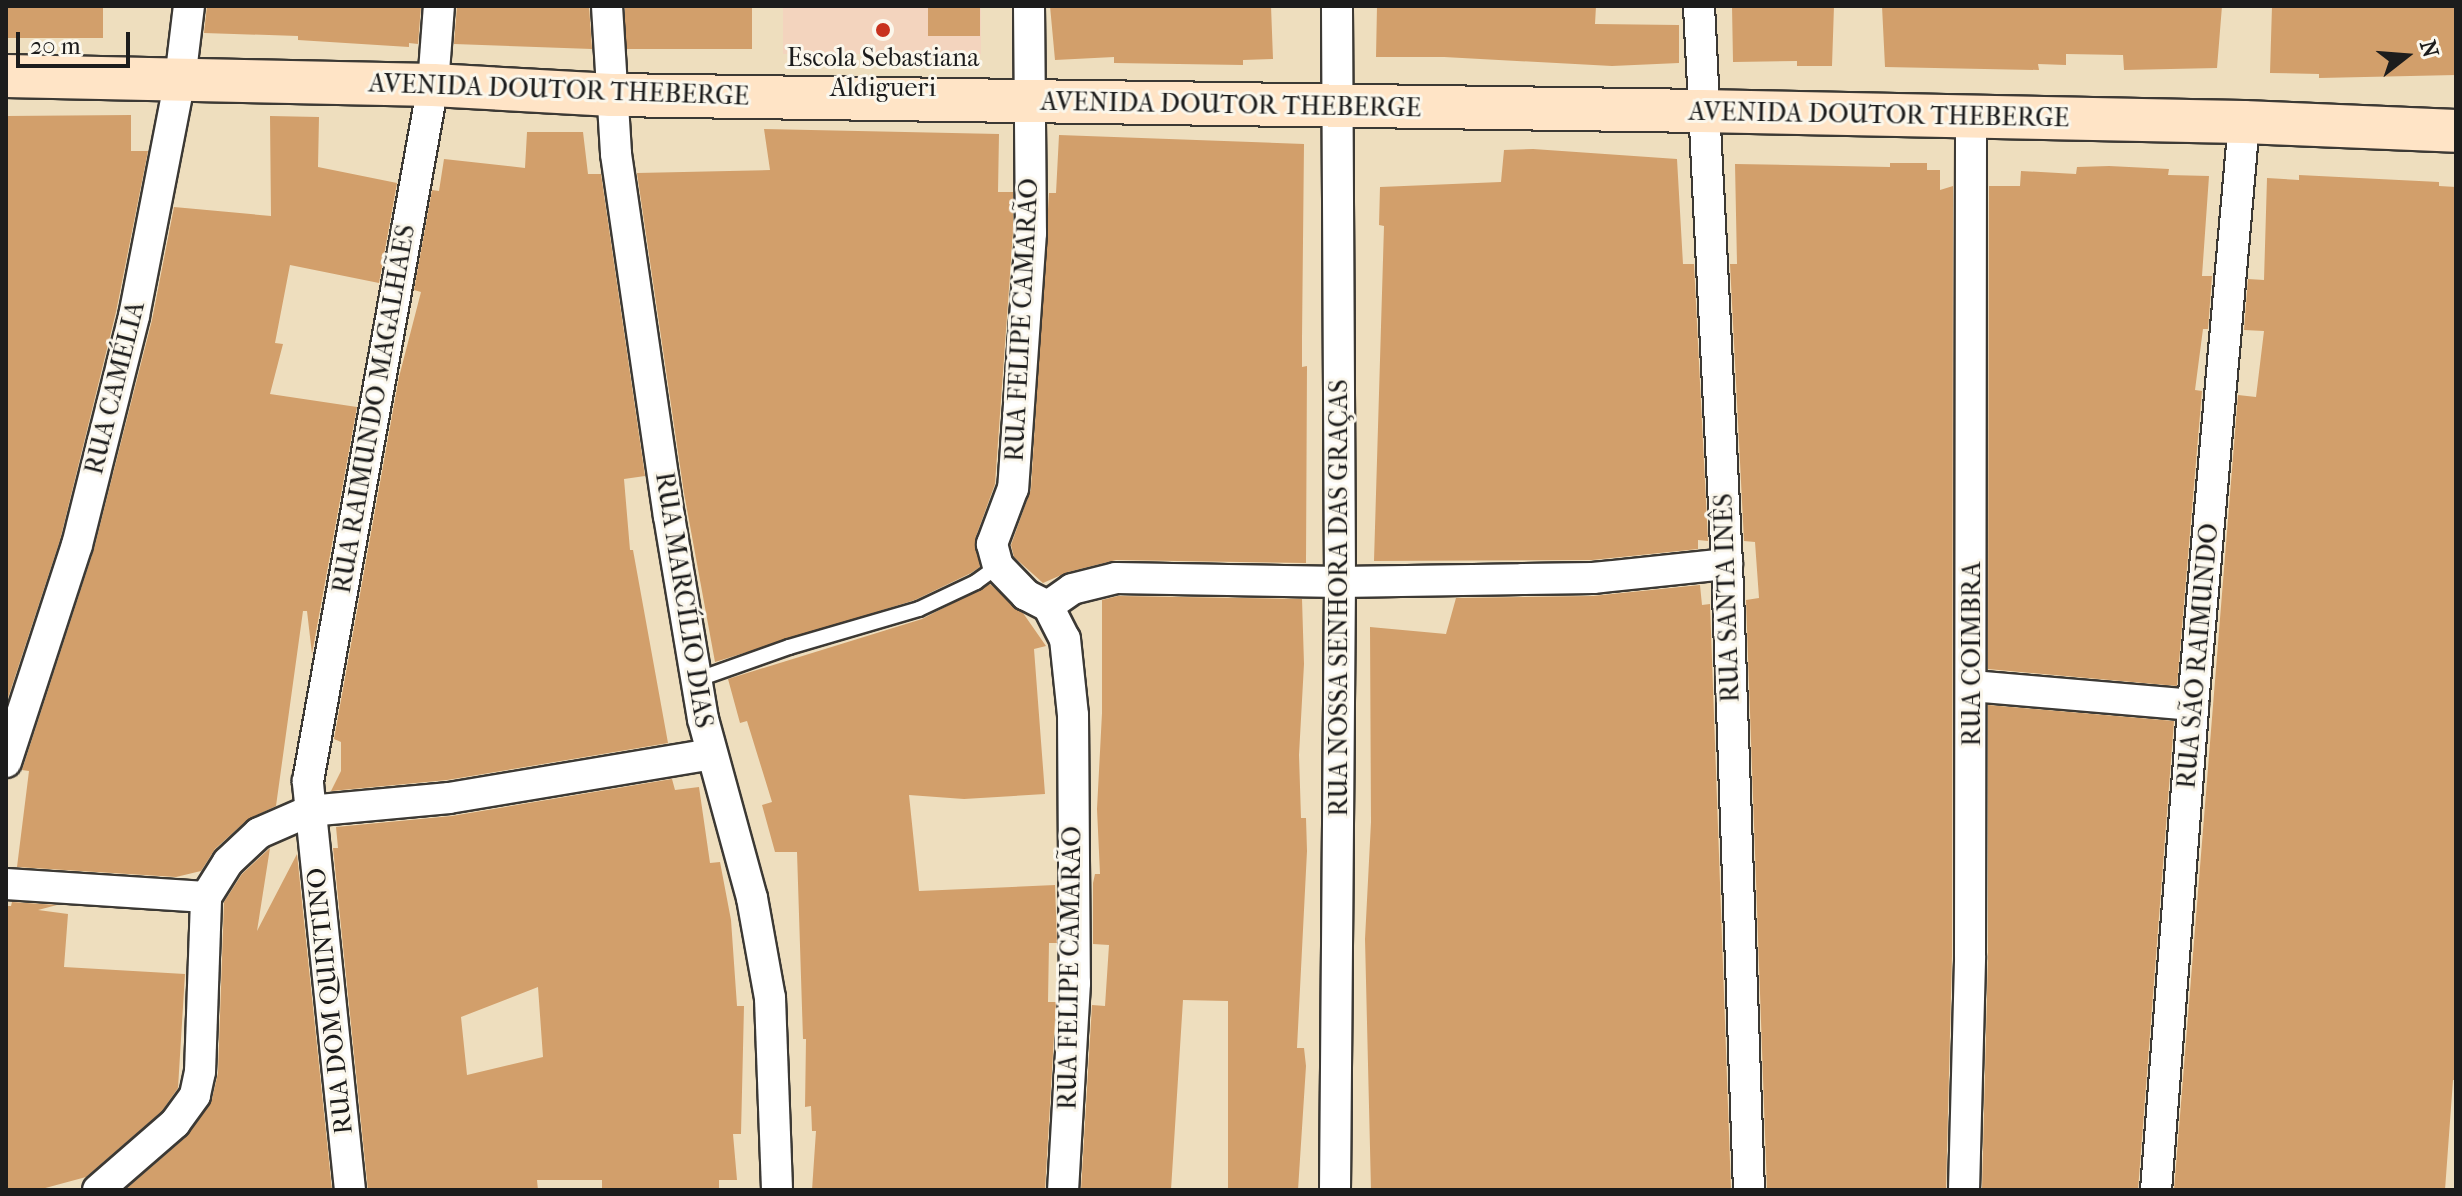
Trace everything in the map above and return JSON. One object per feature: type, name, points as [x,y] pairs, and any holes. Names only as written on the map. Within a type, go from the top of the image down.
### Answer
[{"type":"main road","name":"AVENIDA DOUTOR THEBERGE","points":[[6,76],[433,85],[612,95],[1701,111],[1971,119],[2244,122],[2456,131]]},
{"type":"street","name":"RUA CAMÉLIA","points":[[6,762],[77,545],[134,316],[180,80],[189,6]]},
{"type":"street","name":"RUA RAIMUNDO MAGALHÃES","points":[[309,811],[308,781],[433,85],[439,6]]},
{"type":"street","name":"RUA MARCÍLIO DIAS","points":[[607,6],[616,154],[696,680],[711,754],[752,898],[770,998],[777,1190]]},
{"type":"street","name":"RUA FELIPE CAMARÃO","points":[[998,566],[992,544],[1013,488],[1031,233],[1029,6]]},
{"type":"street","name":"RUA NOSSA SENHORA DAS GRAÇAS","points":[[1335,1190],[1340,582],[1340,106],[1337,6]]},
{"type":"street","name":"RUA SANTA INÊS","points":[[1699,6],[1701,111],[1727,564],[1749,1190]]},
{"type":"street","name":"RUA COIMBRA","points":[[1964,1190],[1972,686],[1971,119]]},
{"type":"street","name":"RUA SÃO RAIMUNDO","points":[[2156,1190],[2193,705],[2244,122]]},
{"type":"street","points":[[998,566],[1026,595],[1060,597],[1116,578],[1340,582],[1593,578],[1727,564]]},
{"type":"street","name":"RUA FELIPE CAMARÃO","points":[[1060,597],[1073,715],[1075,983],[1063,1190]]},
{"type":"street","points":[[1972,686],[2193,705]]},
{"type":"street","points":[[98,1190],[175,1123],[195,1095],[200,1072],[206,897],[228,862],[259,833],[309,811],[449,798],[711,754]]},
{"type":"street","name":"RUA DOM QUINTINO","points":[[309,811],[350,1190]]},
{"type":"street","points":[[6,884],[206,897]]},
{"type":"lane","points":[[696,680],[789,647],[919,609],[976,582],[998,566]]},
{"type":"shaded area","name":"Escola Sebastiana Aldigueri","points":[[783,6],[981,6],[981,54],[783,54]]},
{"type":"building","points":[[6,6],[103,6],[103,38],[6,38]]},
{"type":"building","points":[[207,6],[421,6],[418,44],[409,43],[409,47],[298,40],[298,36],[204,33]]},
{"type":"building","points":[[457,6],[589,6],[592,49],[454,44]]},
{"type":"building","points":[[625,6],[752,6],[752,49],[625,49]]},
{"type":"building","points":[[928,6],[980,6],[980,36],[928,36]]},
{"type":"building","points":[[1050,6],[1271,6],[1273,59],[1243,60],[1243,65],[1114,63],[1114,57],[1055,60]]},
{"type":"building","points":[[1377,6],[1596,6],[1595,24],[1679,25],[1679,63],[1612,66],[1444,57],[1376,57]]},
{"type":"building","points":[[1732,6],[1834,6],[1832,66],[1797,66],[1797,61],[1733,62]]},
{"type":"building","points":[[1882,6],[2222,6],[2217,68],[2124,70],[2123,55],[2066,54],[2066,65],[2038,64],[2039,70],[1885,67]]},
{"type":"building","points":[[2272,6],[2456,6],[2456,75],[2319,78],[2319,74],[2270,73]]},
{"type":"building","points":[[131,115],[131,151],[148,151],[116,312],[60,540],[6,704],[6,116]]},
{"type":"building","points":[[270,116],[319,117],[318,167],[397,183],[379,283],[290,265],[275,343],[283,344],[270,394],[357,407],[312,654],[307,611],[303,611],[276,806],[247,820],[215,849],[201,871],[176,877],[17,867],[29,771],[22,770],[94,549],[152,320],[174,207],[271,216]]},
{"type":"building","points":[[764,129],[999,134],[998,192],[1013,192],[1013,232],[995,484],[975,539],[980,567],[971,573],[915,600],[715,662],[684,493],[637,173],[770,170]]},
{"type":"building","points":[[527,132],[583,132],[588,174],[601,174],[645,476],[624,479],[630,550],[633,550],[668,743],[447,780],[331,791],[341,771],[341,742],[334,739],[399,377],[421,292],[414,290],[432,190],[439,191],[444,159],[525,168]]},
{"type":"building","points":[[1059,135],[1304,144],[1302,367],[1307,366],[1306,563],[1116,560],[1068,572],[1043,583],[1014,557],[1011,545],[1031,489],[1049,193],[1056,193]]},
{"type":"building","points":[[1533,149],[1677,159],[1683,264],[1694,264],[1708,541],[1698,540],[1698,549],[1592,560],[1374,561],[1384,226],[1379,225],[1380,187],[1501,182],[1504,150]]},
{"type":"building","points":[[1890,163],[1927,163],[1927,170],[1940,170],[1940,190],[1953,186],[1952,956],[1946,1190],[1767,1190],[1746,600],[1759,598],[1755,542],[1744,541],[1730,264],[1737,264],[1735,164],[1890,167]]},
{"type":"building","points":[[2077,167],[2169,169],[2168,175],[2209,176],[2202,276],[2212,276],[2208,329],[2203,329],[2195,390],[2202,391],[2177,686],[1988,669],[1989,186],[2020,186],[2021,171],[2076,174]]},
{"type":"building","points":[[2299,175],[2439,182],[2439,186],[2456,187],[2456,1080],[2453,1080],[2445,1190],[2174,1190],[2238,395],[2256,397],[2264,331],[2244,330],[2248,279],[2264,280],[2267,178],[2299,180]]},
{"type":"building","points":[[990,584],[1023,613],[1046,646],[1034,649],[1045,794],[964,799],[909,795],[919,891],[1055,885],[1057,943],[1049,943],[1048,1002],[1056,1002],[1045,1190],[812,1190],[816,1131],[812,1131],[811,1106],[805,1107],[806,1039],[803,1039],[797,852],[775,852],[762,805],[772,802],[747,721],[740,723],[728,679],[922,619]]},
{"type":"building","points":[[1700,585],[1702,605],[1710,604],[1731,1190],[1371,1190],[1365,939],[1371,822],[1370,627],[1446,634],[1456,598],[1593,596]]},
{"type":"building","points":[[1118,596],[1302,599],[1304,664],[1299,755],[1301,818],[1306,818],[1307,851],[1297,1048],[1304,1048],[1306,1066],[1298,1190],[1228,1190],[1228,1001],[1183,1000],[1171,1190],[1081,1190],[1092,1005],[1105,1006],[1109,945],[1093,944],[1093,883],[1095,874],[1100,874],[1097,809],[1102,713],[1102,600]]},
{"type":"building","points":[[1988,705],[2174,721],[2138,1190],[1982,1190],[1988,956]]},
{"type":"building","points":[[672,779],[675,790],[699,787],[710,863],[720,862],[731,920],[737,1006],[744,1006],[741,1134],[733,1134],[737,1180],[719,1180],[719,1190],[602,1190],[602,1180],[537,1180],[538,1190],[368,1190],[333,848],[338,848],[336,827],[452,816]],"holes":[[[538,987],[543,1057],[467,1075],[461,1017]]]},
{"type":"building","points":[[270,848],[257,931],[297,854],[332,1190],[125,1190],[187,1136],[212,1099],[218,1073],[224,902],[242,874]]},
{"type":"building","points":[[12,902],[57,905],[38,910],[68,914],[64,967],[185,974],[178,1088],[162,1111],[86,1177],[38,1190],[6,1190],[6,906],[11,906]]},
{"type":"place","name":"Escola Sebastiana Aldigueri","points":[[883,30]]}]
